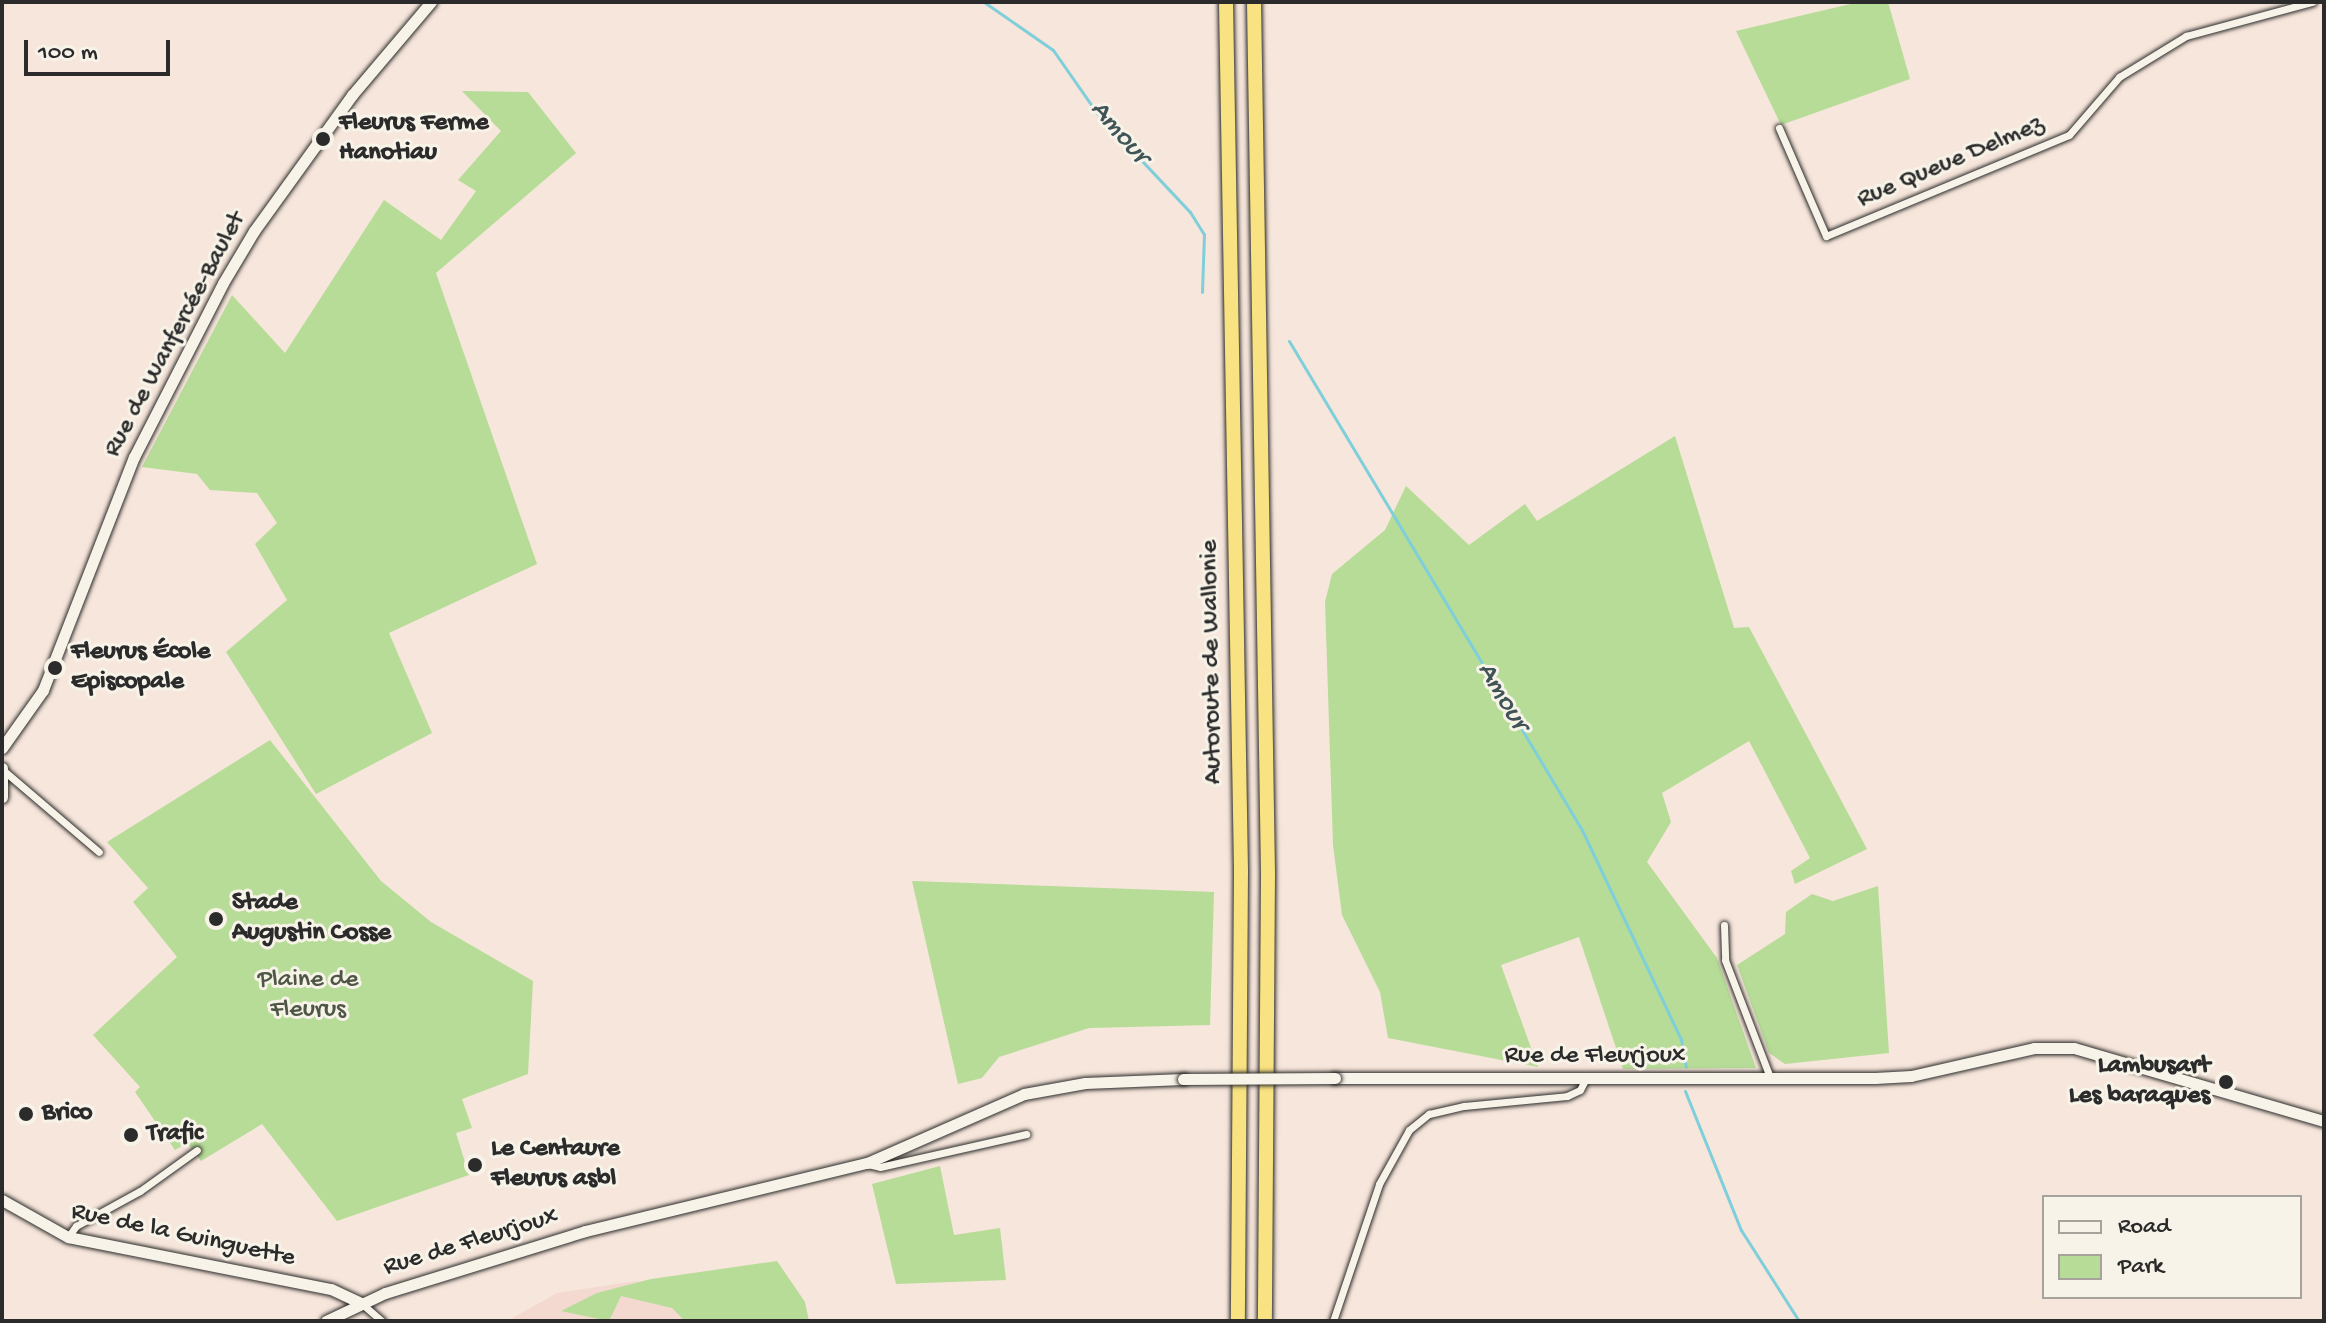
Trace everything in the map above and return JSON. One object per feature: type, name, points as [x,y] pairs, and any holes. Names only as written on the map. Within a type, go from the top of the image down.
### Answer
[{"type":"highway","name":"Autoroute de Wallonie","points":[[1226,2],[1241,872],[1238,1321]]},
{"type":"highway","name":"Autoroute de Wallonie","points":[[1254,2],[1268,873],[1265,1321]]},
{"type":"street","name":"Rue de Wanfercée-Baulet","points":[[2,748],[43,690],[114,504],[174,376],[254,231],[352,95],[431,2]]},
{"type":"street","name":"Rue Queue Delmez","points":[[1779,128],[1826,236],[2069,135],[2119,77],[2186,36],[2309,2]]},
{"type":"street","points":[[2,769],[2,797]]},
{"type":"street","points":[[2,769],[99,852]]},
{"type":"street","points":[[1724,925],[1725,960],[1770,1077]]},
{"type":"street","name":"Rue de Fleurjoux","points":[[326,1321],[361,1303],[585,1231],[867,1163],[1024,1094],[1085,1083],[1183,1079],[1585,1080],[1911,1076],[2034,1048],[2074,1048],[2324,1121]]},
{"type":"street","points":[[1333,1321],[1379,1184],[1409,1130],[1429,1114],[1464,1106],[1567,1096],[1580,1090],[1585,1080]]},
{"type":"street","name":"Rue de Fleurjoux","points":[[867,1163],[880,1167],[1026,1134]]},
{"type":"street","points":[[68,1237],[76,1226],[140,1191],[197,1150]]},
{"type":"street","name":"Rue de la Guinguette","points":[[2,1200],[68,1237],[331,1289],[361,1303]]},
{"type":"street","points":[[361,1303],[382,1321]]},
{"type":"shaded area","points":[[637,1281],[700,1311],[704,1321],[507,1321],[557,1293]]},
{"type":"green space","points":[[1859,2],[1888,2],[1910,79],[1781,125],[1736,31]]},
{"type":"green space","points":[[462,91],[528,92],[576,153],[436,273],[537,564],[389,633],[432,733],[316,794],[226,652],[287,600],[255,544],[277,523],[257,493],[210,490],[197,474],[142,467],[232,295],[285,353],[384,200],[441,240],[476,191],[458,180],[501,131]]},
{"type":"green space","points":[[1675,436],[1734,628],[1749,627],[1867,849],[1795,884],[1791,871],[1810,858],[1749,741],[1662,793],[1671,822],[1647,862],[1717,958],[1756,1068],[1623,1069],[1579,937],[1501,965],[1538,1067],[1388,1038],[1380,992],[1342,915],[1333,845],[1325,602],[1332,574],[1385,530],[1406,486],[1469,545],[1525,504],[1537,521]]},
{"type":"green space","name":"Plaine de Fleurus","points":[[270,740],[381,881],[431,922],[533,981],[528,1074],[462,1099],[472,1128],[456,1133],[469,1175],[337,1221],[262,1124],[201,1161],[187,1143],[175,1150],[135,1092],[140,1087],[93,1035],[177,957],[133,902],[148,888],[107,842]]},
{"type":"green space","points":[[912,881],[1214,892],[1210,1025],[1089,1028],[999,1057],[982,1078],[958,1084]]},
{"type":"green space","points":[[1878,886],[1889,1053],[1785,1064],[1769,1053],[1737,965],[1785,934],[1786,912],[1812,894],[1833,901]]},
{"type":"green space","points":[[940,1166],[954,1235],[1000,1228],[1006,1280],[896,1284],[872,1184]]},
{"type":"green space","points":[[777,1261],[805,1302],[809,1321],[685,1321],[672,1308],[621,1296],[609,1321],[561,1311],[597,1293],[651,1279]]},
{"type":"waterway","name":"Amour","points":[[984,2],[1053,50],[1097,113],[1190,212],[1204,234],[1202,292]]},
{"type":"waterway","name":"Amour","points":[[1289,341],[1582,830],[1681,1039],[1686,1067]]},
{"type":"waterway","name":"Amour","points":[[1685,1091],[1741,1230],[1799,1321]]},
{"type":"place","name":"Fleurus Ferme Hanotiau","points":[[323,139]]},
{"type":"place","name":"Fleurus École Episcopale","points":[[55,668]]},
{"type":"place","name":"Stade Augustin Cosse","points":[[216,919]]},
{"type":"place","name":"Lambusart Les baraques","points":[[2226,1082]]},
{"type":"place","name":"Brico","points":[[26,1114]]},
{"type":"place","name":"Trafic","points":[[131,1135]]},
{"type":"place","name":"Le Centaure Fleurus asbl","points":[[475,1165]]}]
